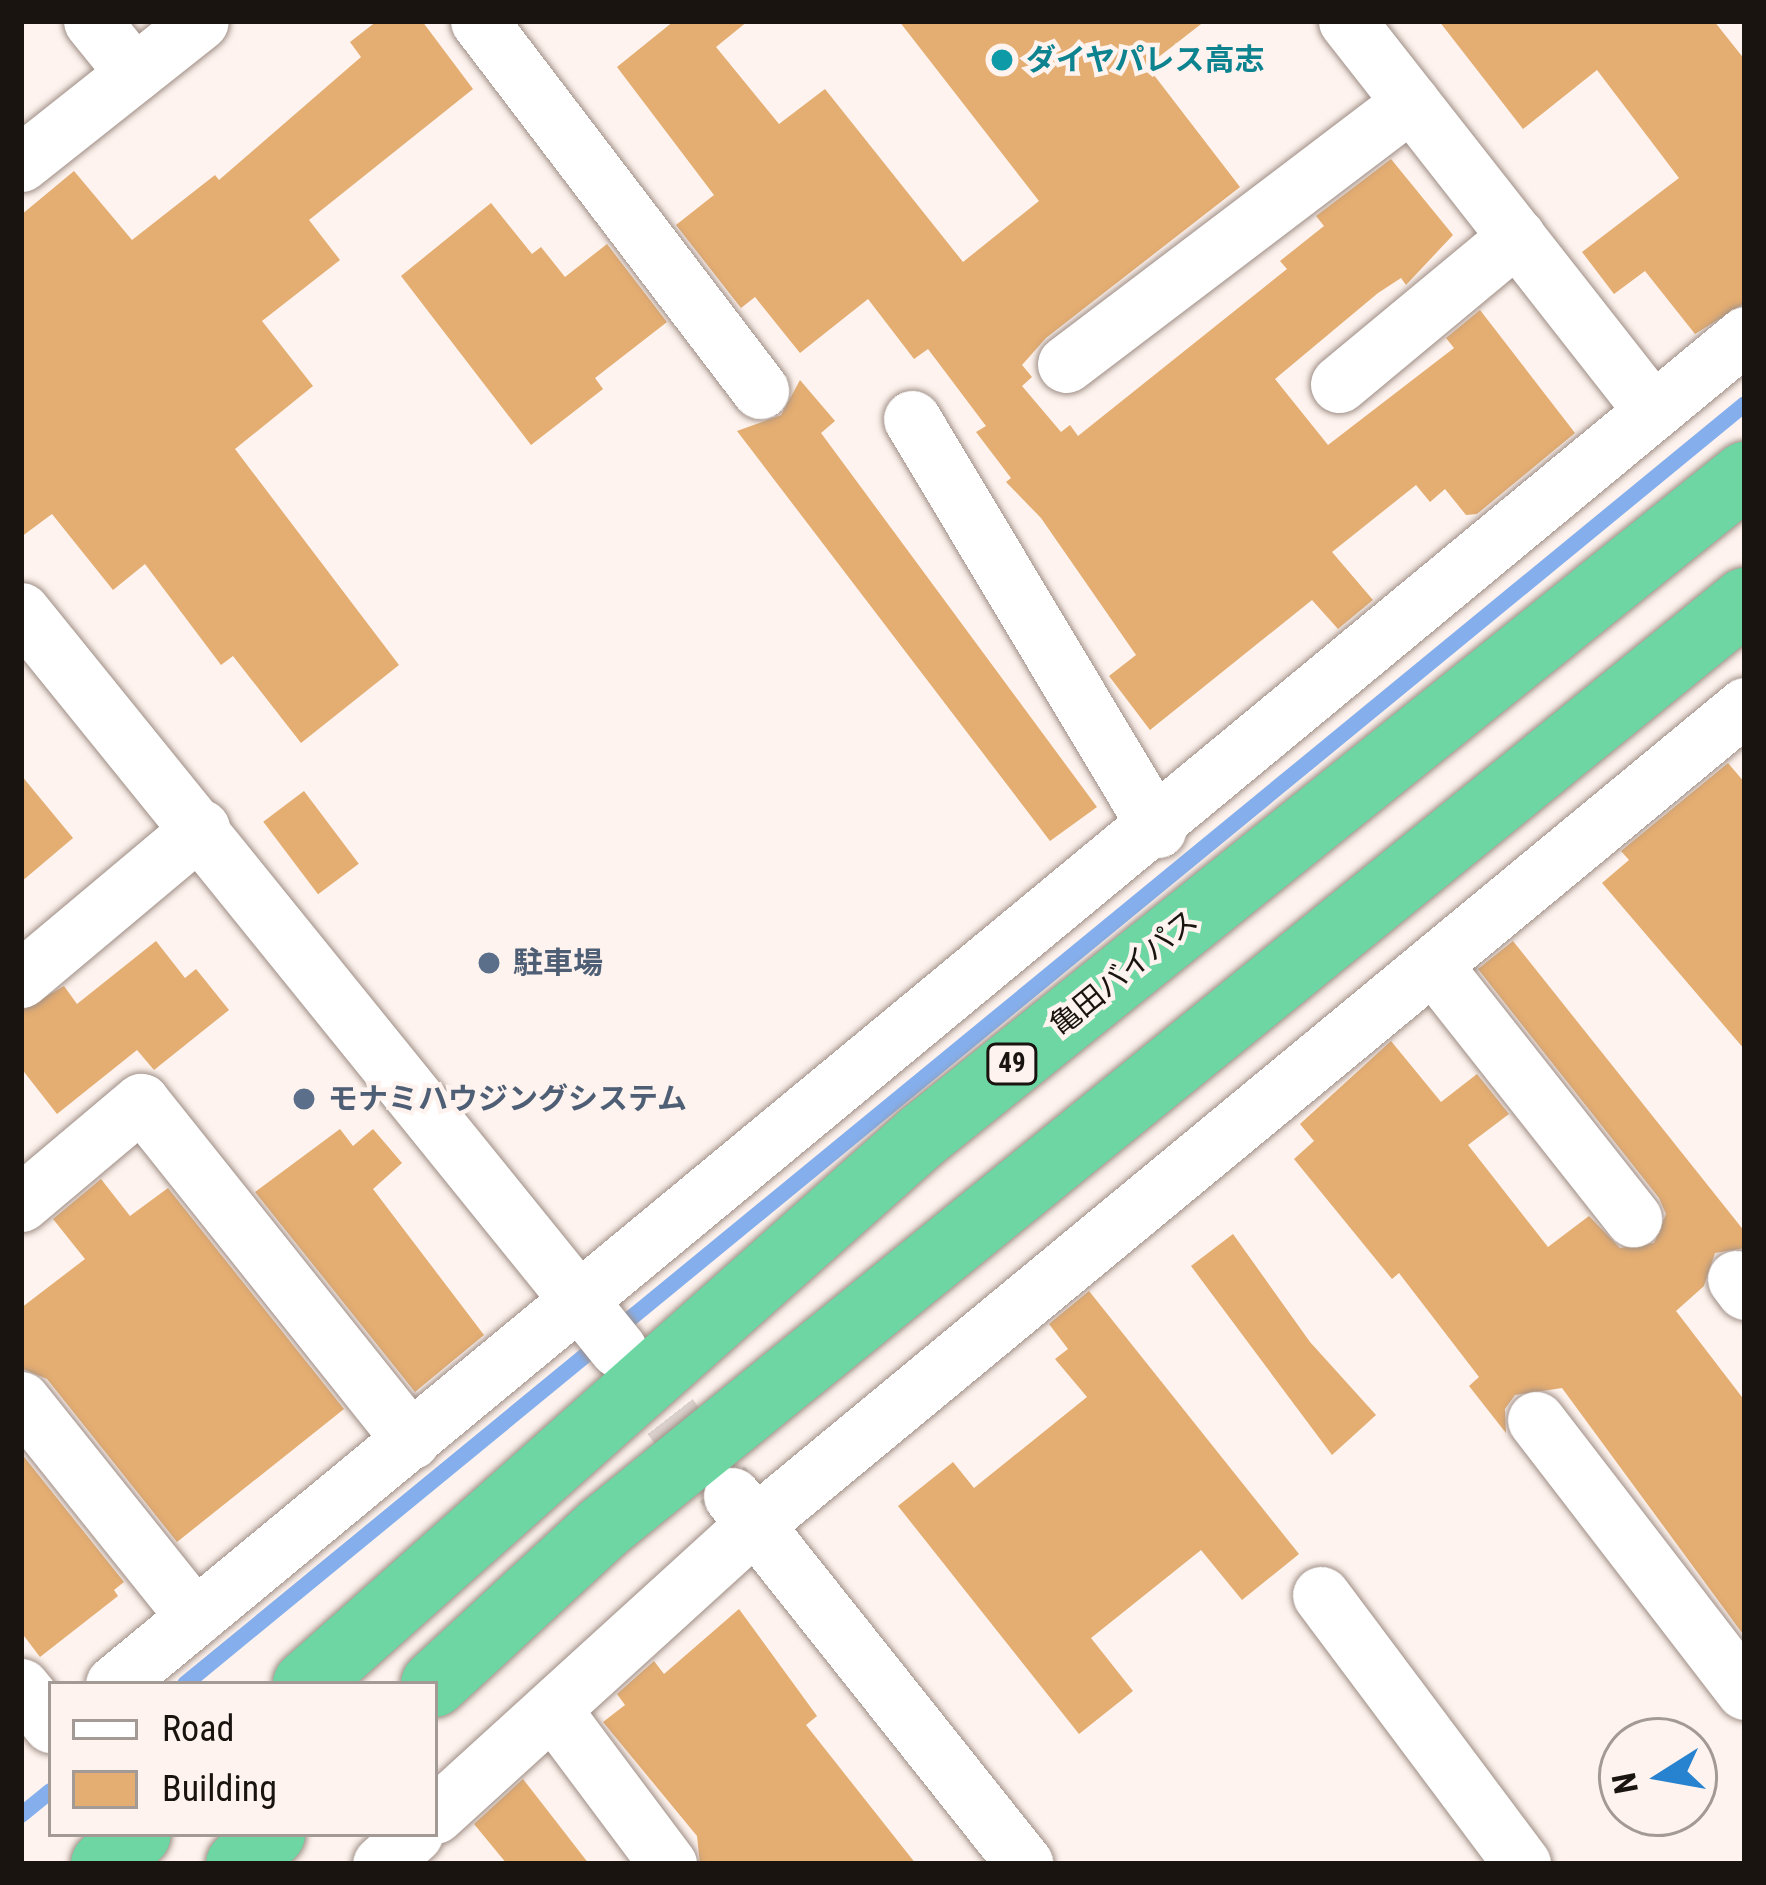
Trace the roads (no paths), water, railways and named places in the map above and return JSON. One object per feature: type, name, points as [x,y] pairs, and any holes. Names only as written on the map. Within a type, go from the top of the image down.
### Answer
[{"type":"highway","name":"亀田バイパス","points":[[309,1681],[922,1136],[1745,475]]},
{"type":"highway","points":[[437,1681],[603,1528],[1745,602]]},
{"type":"highway","points":[[104,1864],[135,1837]]},
{"type":"highway","points":[[239,1864],[269,1837]]},
{"type":"street","points":[[92,21],[134,73]]},
{"type":"street","points":[[21,163],[200,21]]},
{"type":"street","points":[[479,21],[760,390]]},
{"type":"street","points":[[1347,21],[1650,407]]},
{"type":"street","points":[[1066,364],[1411,102]]},
{"type":"street","points":[[1339,384],[1516,236]]},
{"type":"street","points":[[118,1681],[411,1440],[599,1323],[1156,829],[1650,407],[1745,335]]},
{"type":"street","points":[[912,418],[1156,829]]},
{"type":"street","points":[[21,610],[599,1323]]},
{"type":"street","points":[[438,1812],[552,1709],[743,1510],[1433,965],[1744,709]]},
{"type":"street","points":[[21,979],[201,828]]},
{"type":"street","points":[[1433,965],[1633,1218]]},
{"type":"street","points":[[21,1203],[141,1102],[411,1440]]},
{"type":"street","points":[[21,1400],[195,1617]]},
{"type":"street","points":[[1536,1420],[1745,1690]]},
{"type":"street","points":[[743,1510],[1025,1864]]},
{"type":"street","points":[[1321,1595],[1522,1864]]},
{"type":"street","points":[[21,1687],[48,1720]]},
{"type":"street","points":[[552,1709],[668,1864]]},
{"type":"street","points":[[21,1761],[48,1738]]},
{"type":"street","points":[[381,1864],[411,1837]]},
{"type":"waterway","points":[[189,1681],[1745,404]]},
{"type":"waterway","points":[[21,1815],[48,1793]]},
{"type":"tunnel","points":[[618,1349],[726,1488]]},
{"type":"place","name":"ダイヤパレス高志","points":[[1002,60]]},
{"type":"place","name":"駐車場","points":[[489,963]]},
{"type":"place","name":"モナミハウジングシステム","points":[[304,1099]]}]
